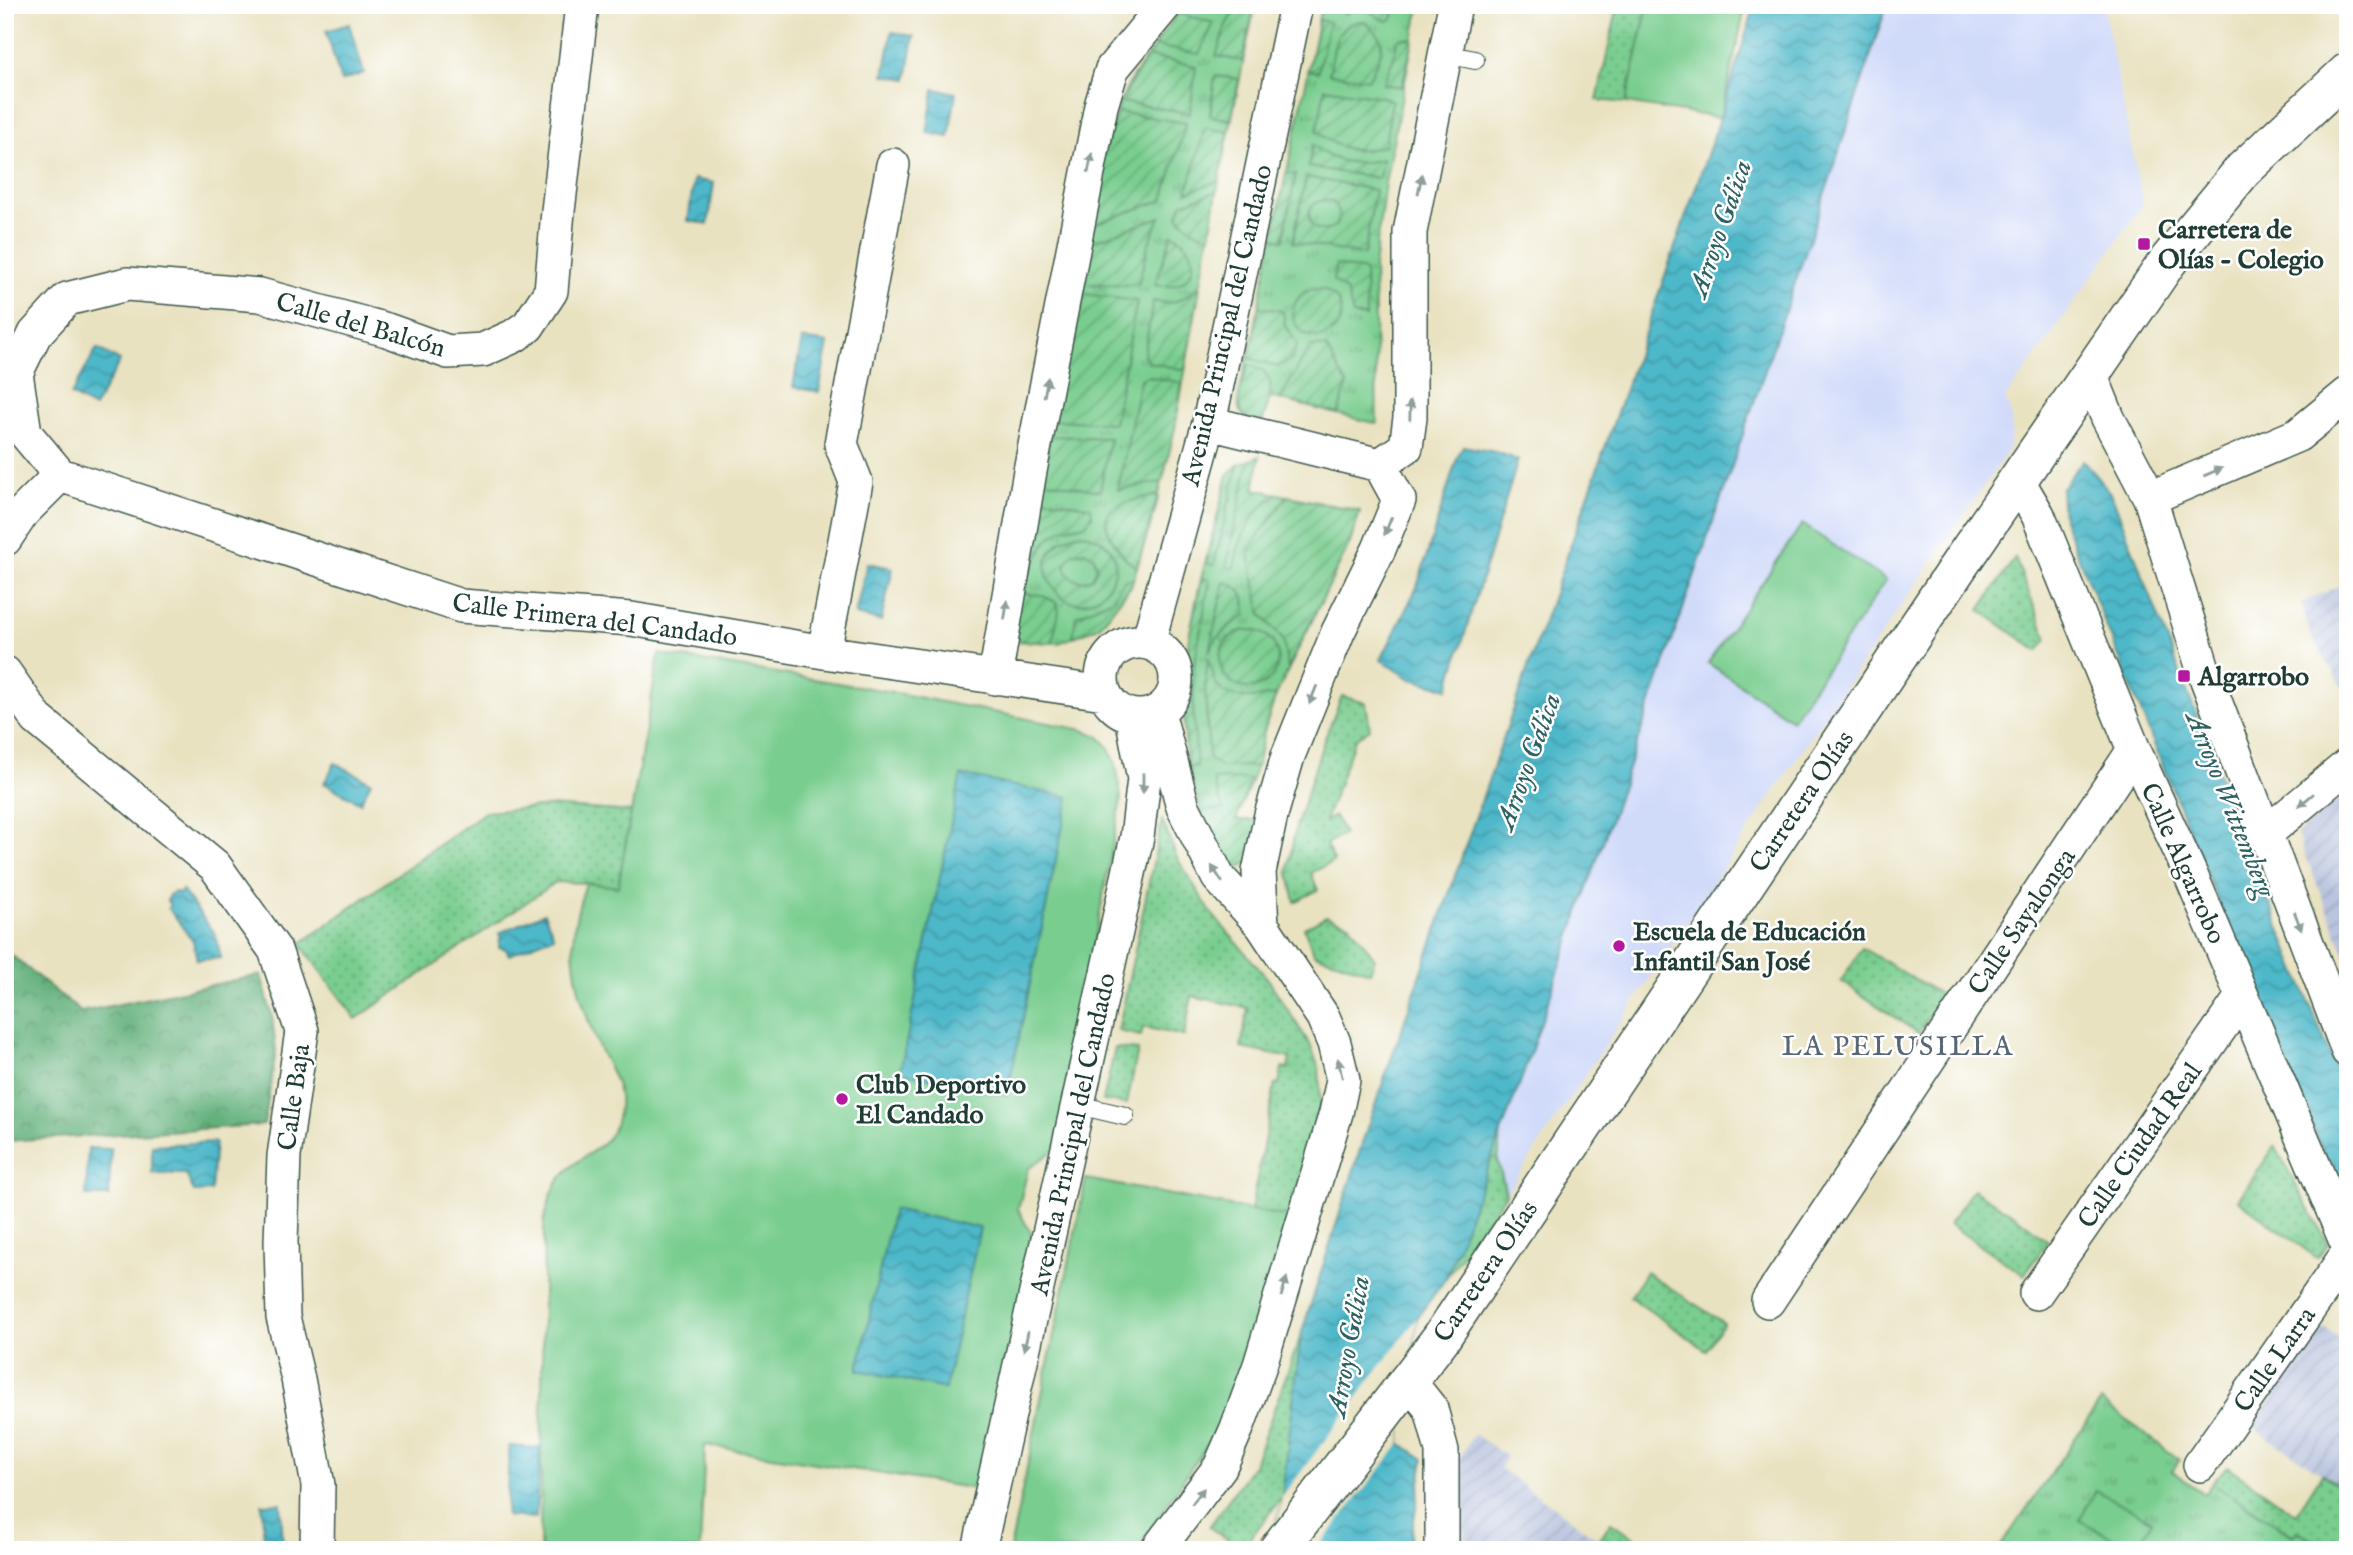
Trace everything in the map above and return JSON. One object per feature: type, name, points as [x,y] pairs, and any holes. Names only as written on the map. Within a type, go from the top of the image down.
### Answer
[{"type":"main road","name":"Carretera Olías","points":[[1278,1550],[1441,1338],[1954,572],[2168,261],[2243,170],[2348,72]]},
{"type":"street","name":"Calle del Balcón","points":[[60,475],[25,433],[16,373],[35,334],[67,299],[127,284],[260,295],[387,330],[448,352],[483,349],[514,336],[528,326],[551,291],[582,5]]},
{"type":"street","points":[[995,678],[1030,471],[1101,106],[1112,69],[1165,5]]},
{"type":"street","name":"Avenida Principal del Candado","points":[[1148,643],[1209,423],[1296,5]]},
{"type":"street","points":[[1380,465],[1406,447],[1410,418],[1410,232],[1460,57],[1455,5]]},
{"type":"street","points":[[824,652],[856,482],[841,444],[893,165]]},
{"type":"street","points":[[2090,373],[2108,418],[2150,498],[2204,672],[2348,1051]]},
{"type":"street","points":[[2150,498],[2298,435],[2348,394]]},
{"type":"street","points":[[1209,423],[1380,465],[1399,500],[1379,549],[1338,632],[1288,756],[1259,872],[1262,925]]},
{"type":"street","points":[[5,540],[23,512],[60,475]]},
{"type":"street","name":"Calle Primera del Candado","points":[[60,475],[461,606],[631,620],[824,652],[1104,693]]},
{"type":"street","name":"Calle Algarrobo","points":[[2018,481],[2038,515],[2134,750],[2348,1246]]},
{"type":"street","points":[[1128,643],[1148,643],[1164,651],[1174,666],[1177,683],[1171,700],[1145,714],[1114,708],[1104,693],[1102,672],[1111,654],[1128,643]]},
{"type":"street","name":"Calle Baja","points":[[5,673],[37,719],[215,866],[275,950],[302,1031],[284,1156],[281,1241],[283,1317],[318,1485],[317,1550]]},
{"type":"street","points":[[1145,714],[1183,807],[1217,877],[1262,925],[1323,1017],[1334,1043],[1343,1080],[1336,1113],[1260,1366],[1237,1428],[1220,1467],[1157,1550]]},
{"type":"street","name":"Avenida Principal del Candado","points":[[979,1550],[1141,813],[1145,714]]},
{"type":"street","name":"Calle Sayalonga","points":[[1768,1301],[2134,750]]},
{"type":"street","points":[[2264,835],[2348,765]]},
{"type":"street","name":"Calle Ciudad Real","points":[[2036,1293],[2242,997]]},
{"type":"street","name":"Calle Larra","points":[[2200,1465],[2348,1253]]},
{"type":"street","points":[[1408,1380],[1431,1409],[1442,1451],[1442,1550]]},
{"type":"lane","points":[[1078,1105],[1125,1116]]},
{"type":"shaded area","points":[[1887,5],[2103,5],[2143,205],[2005,399],[2011,415],[2012,433],[2007,452],[1808,741],[1506,1194],[1498,1161],[1501,1132],[1539,1029],[1811,236]]},
{"type":"shaded area","points":[[2348,582],[2348,695],[2313,640],[2301,603]]},
{"type":"shaded area","points":[[2348,792],[2348,962],[2297,834]]},
{"type":"shaded area","points":[[2320,1325],[2348,1345],[2348,1491],[2252,1427]]},
{"type":"shaded area","points":[[1474,1434],[1506,1456],[1500,1468],[1599,1540],[1600,1550],[1467,1550],[1457,1480],[1460,1458]]},
{"type":"green space","points":[[1185,5],[1255,5],[1217,191],[1175,428],[1155,511],[1131,586],[1099,627],[1059,643],[1019,641],[1020,593],[1100,163],[1120,102],[1133,76]]},
{"type":"green space","points":[[1238,5],[1255,5],[1242,61],[1216,56],[1226,25]]},
{"type":"green space","points":[[1321,5],[1420,5],[1385,182],[1374,267],[1377,424],[1270,397],[1262,423],[1239,410],[1242,382]]},
{"type":"green space","points":[[1343,5],[1394,5],[1393,17],[1389,21],[1381,19],[1363,6],[1354,7],[1346,14],[1342,13]]},
{"type":"green space","points":[[1618,5],[1648,5],[1626,103],[1597,100]]},
{"type":"green space","points":[[1648,5],[1746,5],[1720,118],[1626,103]]},
{"type":"green space","points":[[1178,13],[1214,23],[1199,54],[1154,46]]},
{"type":"green space","points":[[1319,20],[1329,22],[1318,72],[1308,70]]},
{"type":"green space","points":[[1364,21],[1378,35],[1382,47],[1369,79],[1329,74],[1334,46],[1340,32],[1346,26]]},
{"type":"green space","points":[[1401,38],[1413,39],[1402,87],[1383,84],[1397,41]]},
{"type":"green space","points":[[1147,56],[1196,66],[1190,113],[1120,102]]},
{"type":"green space","points":[[1215,76],[1239,79],[1231,120],[1210,116]]},
{"type":"green space","points":[[1325,88],[1392,101],[1385,145],[1366,150],[1349,149],[1332,143],[1317,131]]},
{"type":"green space","points":[[1117,112],[1186,123],[1163,200],[1091,225],[1100,163]]},
{"type":"green space","points":[[1205,128],[1229,132],[1219,181],[1187,192]]},
{"type":"green space","points":[[1313,145],[1329,156],[1346,161],[1383,159],[1379,178],[1308,167]]},
{"type":"green space","points":[[1286,173],[1296,174],[1283,240],[1273,238]]},
{"type":"green space","points":[[1306,177],[1375,190],[1364,255],[1293,242]],"holes":[[[1323,200],[1333,202],[1338,212],[1335,226],[1329,230],[1316,228],[1309,215],[1311,207]]]},
{"type":"green space","points":[[1217,191],[1210,237],[1192,230],[1178,216],[1182,204]]},
{"type":"green space","points":[[1160,217],[1148,246],[1138,285],[1080,284],[1088,243]]},
{"type":"green space","points":[[1172,234],[1190,251],[1192,270],[1180,283],[1169,286],[1155,285]]},
{"type":"green space","points":[[1336,265],[1365,271],[1366,317],[1353,315],[1347,292],[1333,280]]},
{"type":"green space","points":[[1200,284],[1185,370],[1148,362],[1144,354],[1153,301],[1167,303],[1179,300]]},
{"type":"green space","points":[[1317,289],[1334,296],[1341,313],[1334,330],[1317,337],[1300,330],[1293,313],[1300,296]]},
{"type":"green space","points":[[1078,293],[1137,301],[1114,423],[1054,420]]},
{"type":"green space","points":[[1259,307],[1283,311],[1285,326],[1297,343],[1292,359],[1278,367],[1249,358]]},
{"type":"green space","points":[[1310,347],[1326,347],[1347,384],[1338,414],[1280,399]]},
{"type":"green space","points":[[1248,365],[1262,371],[1270,383],[1270,397],[1262,423],[1246,418],[1239,407]]},
{"type":"green space","points":[[1147,376],[1182,383],[1162,482],[1118,490],[1140,380]]},
{"type":"green space","points":[[1050,436],[1110,438],[1100,491],[1042,480]]},
{"type":"green space","points":[[1260,456],[1254,489],[1360,511],[1350,543],[1276,695],[1264,731],[1257,766],[1236,820],[1240,867],[1222,852],[1207,833],[1188,760],[1184,719],[1185,678],[1197,596],[1228,475],[1238,465]]},
{"type":"green space","points":[[1260,456],[1254,489],[1278,494],[1261,508],[1248,526],[1239,546],[1234,568],[1226,567],[1249,461]]},
{"type":"green space","points":[[1238,465],[1214,565],[1206,563],[1228,475]]},
{"type":"green space","points":[[1158,495],[1137,567],[1127,560],[1115,544],[1106,520],[1115,507]]},
{"type":"green space","points":[[1287,496],[1360,511],[1350,543],[1288,668],[1283,640],[1261,614],[1249,555],[1250,548]]},
{"type":"green space","points":[[1039,497],[1091,507],[1092,516],[1085,525],[1070,527],[1053,535],[1028,572]]},
{"type":"green space","points":[[1802,524],[1886,580],[1792,720],[1708,663]]},
{"type":"green space","points":[[1082,533],[1104,542],[1114,556],[1115,571],[1108,586],[1097,597],[1082,603],[1067,600],[1053,587],[1046,568],[1051,552],[1057,545]],"holes":[[[1085,551],[1094,557],[1097,568],[1092,578],[1079,580],[1071,577],[1065,565],[1073,553]]]},
{"type":"green space","points":[[2015,558],[2047,639],[2038,651],[1980,610]]},
{"type":"green space","points":[[1202,578],[1210,580],[1194,666],[1193,704],[1197,767],[1187,766],[1182,692],[1189,636]]},
{"type":"green space","points":[[1133,579],[1131,586],[1099,627],[1073,637],[1076,616],[1111,600],[1125,580]]},
{"type":"green space","points":[[1224,582],[1235,586],[1242,593],[1246,615],[1216,639],[1209,652]]},
{"type":"green space","points":[[1020,593],[1041,595],[1056,602],[1059,611],[1052,643],[1019,641],[1013,632]]},
{"type":"green space","points":[[1249,630],[1265,635],[1273,643],[1278,659],[1273,675],[1265,683],[1249,688],[1233,683],[1225,675],[1220,659],[1225,643],[1233,635]]},
{"type":"green space","name":"Club Deportivo El Candado","points":[[659,654],[887,691],[1083,730],[1099,737],[1110,750],[1116,766],[1121,800],[1056,1149],[1028,1169],[1018,1210],[1034,1238],[976,1489],[705,1445],[700,1550],[540,1550],[544,1222],[556,1185],[572,1166],[605,1141],[616,1122],[619,1107],[618,1090],[591,1029],[582,999],[575,969],[573,939],[578,908],[586,883],[618,887]]},
{"type":"green space","points":[[1208,659],[1217,685],[1229,695],[1244,698],[1276,695],[1264,731],[1257,766],[1222,767],[1209,759],[1205,687]]},
{"type":"green space","points":[[1342,696],[1366,703],[1370,729],[1355,739],[1325,821],[1335,816],[1344,834],[1326,844],[1334,861],[1311,873],[1318,890],[1295,902],[1288,871],[1295,830],[1323,743]]},
{"type":"green space","points":[[1251,779],[1236,820],[1260,820],[1250,861],[1240,867],[1221,858],[1200,811],[1223,809],[1213,780]]},
{"type":"green space","points":[[550,806],[631,812],[618,887],[556,882],[356,1019],[300,944],[485,812]]},
{"type":"green space","points":[[1162,820],[1177,858],[1212,914],[1268,979],[1311,1046],[1319,1069],[1321,1108],[1289,1217],[1251,1210],[1275,1084],[1279,1084],[1282,1068],[1288,1069],[1290,1058],[1241,1048],[1248,1008],[1192,996],[1184,1036],[1143,1027],[1141,1036],[1118,1031]]},
{"type":"green space","points":[[1326,916],[1350,924],[1375,959],[1370,972],[1314,954],[1304,928]]},
{"type":"green space","points":[[1862,948],[1943,996],[1918,1033],[1841,981]]},
{"type":"green space","points":[[5,950],[81,1012],[261,975],[272,1016],[276,1051],[264,1125],[5,1141]]},
{"type":"green space","points":[[1115,1048],[1138,1050],[1127,1104],[1103,1101]]},
{"type":"green space","points":[[1501,1132],[1498,1161],[1506,1194],[1446,1278]]},
{"type":"green space","points":[[2275,1146],[2328,1244],[2317,1258],[2238,1200]]},
{"type":"green space","points":[[1086,1179],[1289,1217],[1229,1407],[1213,1436],[1145,1537],[1133,1550],[1010,1550]]},
{"type":"green space","points":[[1973,1189],[2016,1216],[2048,1241],[2024,1275],[1949,1224]]},
{"type":"green space","points":[[1646,1272],[1724,1323],[1706,1350],[1630,1297]]},
{"type":"green space","points":[[1301,1335],[1282,1497],[1242,1549],[1209,1527],[1254,1464]]},
{"type":"green space","points":[[2101,1401],[2180,1460],[2172,1471],[2204,1494],[2212,1483],[2293,1536],[2297,1531],[2333,1550],[1998,1550]]},
{"type":"green space","points":[[2227,1466],[2296,1514],[2322,1474],[2348,1491],[2348,1550],[2333,1550],[2297,1531],[2294,1536],[2212,1483]]},
{"type":"green space","points":[[2096,1490],[2152,1521],[2136,1550],[2079,1520]]},
{"type":"green space","points":[[1611,1522],[1652,1550],[1600,1550],[1599,1540]]},
{"type":"water","name":"Arroyo Gálica","points":[[1755,5],[1887,5],[1811,236],[1524,1072],[1446,1278],[1417,1318],[1400,1443],[1424,1459],[1409,1550],[1272,1550],[1282,1497],[1301,1335],[1366,1131],[1720,118]]},
{"type":"water","points":[[349,24],[364,73],[341,81],[326,31]]},
{"type":"water","points":[[892,32],[914,36],[907,79],[884,75]]},
{"type":"water","points":[[934,89],[956,93],[949,137],[927,133]]},
{"type":"water","points":[[694,179],[714,183],[708,224],[688,221]]},
{"type":"water","points":[[802,339],[828,343],[819,392],[793,387]]},
{"type":"water","points":[[97,348],[120,361],[94,408],[71,395]]},
{"type":"water","points":[[1463,446],[1496,452],[1518,460],[1448,689],[1411,679],[1381,660],[1417,587]]},
{"type":"water","points":[[2083,460],[2111,493],[2245,842],[2348,1099],[2348,1211],[2207,875],[2063,519],[2061,489]]},
{"type":"water","points":[[867,563],[893,568],[881,621],[855,615]]},
{"type":"water","points":[[335,763],[371,782],[360,803],[324,783]]},
{"type":"water","points":[[961,775],[1069,797],[1007,1095],[900,1072]]},
{"type":"water","points":[[182,890],[215,934],[221,958],[197,960],[193,941],[168,908],[169,895],[174,892],[180,894]]},
{"type":"water","points":[[544,913],[554,936],[509,955],[506,949],[499,947],[499,933]]},
{"type":"water","points":[[215,1142],[211,1191],[194,1192],[186,1174],[152,1173],[152,1145]]},
{"type":"water","points":[[88,1148],[111,1149],[109,1196],[86,1196]]},
{"type":"water","points":[[893,1209],[980,1228],[945,1389],[858,1370]]},
{"type":"water","points":[[509,1446],[540,1448],[536,1518],[506,1516]]},
{"type":"water","points":[[281,1503],[283,1550],[277,1550],[276,1545],[264,1546],[262,1504]]},
{"type":"pier","points":[[1417,1318],[1400,1444],[1316,1550],[1272,1550],[1282,1497]]},
{"type":"place","name":"Carretera de Olías - Colegio","points":[[2144,244]]},
{"type":"place","name":"Algarrobo","points":[[2184,676]]},
{"type":"place","name":"Escuela de Educación Infantil San José","points":[[1619,946]]},
{"type":"place","name":"Club Deportivo El Candado","points":[[842,1099]]},
{"type":"district","name":"LA PELUSILLA","points":[[1898,1045]]},
{"type":"water label","name":"Arroyo Wittemberg","points":[[2232,804]]}]
